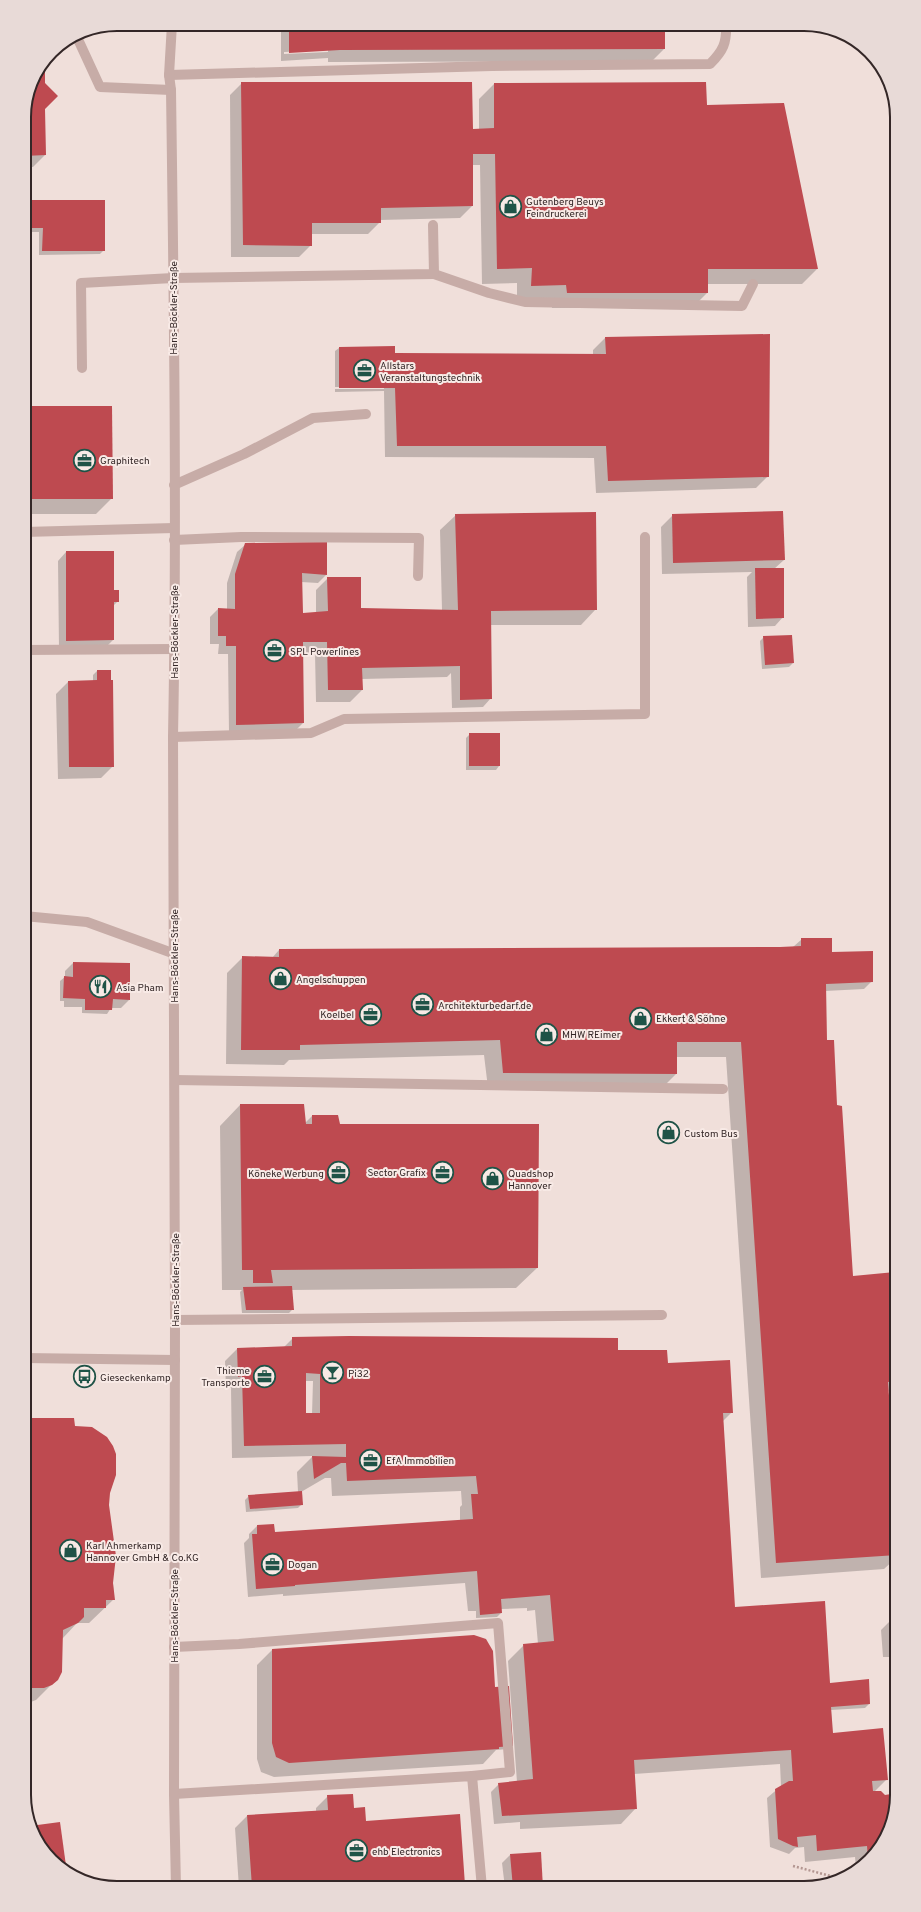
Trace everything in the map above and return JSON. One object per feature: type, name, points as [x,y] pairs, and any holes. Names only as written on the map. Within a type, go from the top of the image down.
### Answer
[{"type":"street","name":"Hans-Böckler-Straße","points":[[172,31],[169,75],[171,90],[174,278],[174,1794],[176,1881]]},
{"type":"street","points":[[169,75],[492,66],[710,64],[721,52],[726,31]]},
{"type":"street","points":[[78,40],[100,87],[171,90]]},
{"type":"street","points":[[433,225],[434,274]]},
{"type":"street","points":[[82,368],[81,283],[174,278],[434,274],[489,293],[525,302],[559,304],[742,306],[753,284]]},
{"type":"street","points":[[174,485],[244,454],[314,418],[366,414]]},
{"type":"street","points":[[31,532],[174,528]]},
{"type":"street","points":[[174,540],[241,537],[418,538],[418,576]]},
{"type":"street","points":[[173,736],[311,733],[344,719],[646,714],[645,537]]},
{"type":"street","points":[[31,650],[174,649]]},
{"type":"street","points":[[31,917],[87,922],[175,954]]},
{"type":"street","points":[[175,1080],[723,1089]]},
{"type":"street","points":[[175,1320],[662,1315]]},
{"type":"street","points":[[31,1358],[175,1360]]},
{"type":"street","points":[[174,1647],[239,1644],[498,1623],[510,1772],[472,1776],[174,1794]]},
{"type":"street","points":[[472,1776],[481,1881]]},
{"type":"path","points":[[793,1866],[831,1876]]},
{"type":"building","points":[[289,31],[665,31],[665,49],[340,50],[289,53]]},
{"type":"building","points":[[45,69],[45,83],[58,96],[45,109],[46,155],[31,156],[31,111],[36,89]]},
{"type":"building","points":[[241,82],[472,82],[473,129],[494,128],[494,83],[706,82],[707,105],[784,103],[818,269],[708,269],[708,293],[567,293],[566,285],[531,286],[532,268],[497,269],[495,154],[473,154],[473,206],[381,208],[381,223],[312,223],[312,246],[243,245]]},
{"type":"building","points":[[31,200],[105,200],[105,251],[42,251],[43,228],[31,228]]},
{"type":"building","points":[[770,334],[769,477],[608,481],[606,446],[397,446],[395,388],[339,388],[339,347],[395,346],[395,353],[606,354],[605,337]]},
{"type":"building","points":[[31,406],[112,406],[113,499],[31,499]]},
{"type":"building","points":[[783,511],[785,560],[673,563],[672,514]]},
{"type":"building","points":[[596,512],[597,610],[491,611],[492,699],[460,700],[460,666],[362,668],[363,690],[328,690],[327,642],[303,642],[304,723],[236,725],[236,646],[226,646],[226,636],[218,636],[218,608],[235,609],[235,574],[245,543],[327,542],[327,575],[302,573],[303,613],[328,611],[327,577],[361,577],[361,608],[458,610],[455,514]]},
{"type":"building","points":[[66,551],[114,551],[114,590],[119,590],[119,602],[114,602],[114,640],[66,641]]},
{"type":"building","points":[[755,568],[784,568],[784,618],[756,619]]},
{"type":"building","points":[[792,635],[794,663],[765,665],[763,636]]},
{"type":"building","points":[[97,670],[111,670],[111,680],[113,680],[114,767],[69,767],[68,681],[97,680]]},
{"type":"building","points":[[469,733],[500,733],[500,766],[469,766]]},
{"type":"building","points":[[801,938],[832,938],[832,952],[873,951],[873,982],[826,984],[827,1040],[834,1040],[837,1105],[842,1106],[853,1276],[890,1272],[890,1382],[888,1382],[890,1409],[890,1555],[776,1563],[741,1042],[677,1042],[677,1074],[503,1073],[500,1040],[300,1045],[300,1050],[241,1050],[242,956],[279,957],[279,949],[801,946]]},
{"type":"building","name":"Asia Pham","points":[[73,962],[130,963],[130,1000],[113,999],[112,1010],[85,1010],[85,999],[63,998],[64,976],[73,977]]},
{"type":"building","points":[[240,1104],[304,1104],[306,1124],[312,1124],[312,1115],[338,1115],[340,1124],[539,1124],[538,1268],[271,1270],[273,1283],[253,1283],[253,1270],[242,1270]]},
{"type":"building","points":[[292,1286],[294,1310],[246,1310],[243,1287]]},
{"type":"building","points":[[292,1337],[618,1338],[618,1350],[667,1350],[668,1363],[730,1360],[733,1413],[723,1413],[735,1607],[825,1601],[830,1683],[869,1679],[870,1704],[831,1707],[833,1733],[883,1728],[888,1780],[872,1781],[873,1791],[881,1791],[885,1795],[890,1794],[889,1806],[881,1833],[869,1852],[868,1853],[867,1846],[817,1851],[816,1835],[797,1837],[798,1847],[778,1839],[775,1789],[789,1781],[793,1781],[791,1750],[634,1760],[637,1809],[502,1816],[498,1783],[533,1779],[523,1644],[554,1641],[550,1595],[501,1599],[502,1613],[480,1615],[477,1571],[256,1589],[252,1534],[257,1534],[257,1525],[274,1524],[275,1532],[473,1519],[471,1494],[478,1494],[476,1476],[347,1481],[346,1463],[341,1463],[314,1479],[312,1456],[346,1457],[346,1444],[244,1446],[242,1376],[238,1377],[237,1348],[292,1346]],"holes":[[[306,1373],[320,1374],[320,1413],[306,1413]]]},
{"type":"building","name":"Karl Ahmerkamp Hannover GmbH & Co.KG","points":[[31,1418],[74,1418],[75,1426],[92,1427],[107,1437],[116,1454],[116,1475],[110,1493],[109,1505],[116,1556],[113,1583],[115,1600],[106,1600],[106,1608],[84,1608],[84,1617],[78,1623],[63,1630],[62,1672],[58,1680],[52,1685],[44,1688],[31,1688]]},
{"type":"building","points":[[302,1491],[303,1505],[250,1509],[248,1495]]},
{"type":"building","points":[[474,1635],[486,1639],[493,1651],[495,1687],[509,1686],[513,1746],[499,1747],[499,1749],[289,1763],[276,1757],[272,1743],[272,1649]]},
{"type":"building","name":"ehb Electronics","points":[[353,1794],[354,1808],[365,1807],[366,1821],[460,1814],[465,1881],[252,1881],[247,1815],[328,1810],[327,1795]]},
{"type":"building","points":[[60,1822],[66,1864],[56,1856],[49,1847],[37,1825]]},
{"type":"building","points":[[541,1852],[543,1881],[512,1881],[510,1854]]},
{"type":"place","name":"Gutenberg Beuys Feindruckerei","points":[[510,207]]},
{"type":"place","name":"Allstars Veranstaltungstechnik","points":[[364,371]]},
{"type":"place","name":"Graphitech","points":[[84,460]]},
{"type":"place","name":"SPL Powerlines","points":[[274,651]]},
{"type":"place","name":"Angelschuppen","points":[[280,979]]},
{"type":"place","name":"Asia Pham","points":[[101,987]]},
{"type":"place","name":"Architekturbedarf.de","points":[[423,1005]]},
{"type":"place","name":"Koelbel","points":[[370,1014]]},
{"type":"place","name":"Ekkert & Söhne","points":[[640,1018]]},
{"type":"place","name":"MHW REimer","points":[[547,1034]]},
{"type":"place","name":"Custom Bus","points":[[668,1133]]},
{"type":"place","name":"Sector Grafix","points":[[442,1172]]},
{"type":"place","name":"Köneke Werbung","points":[[339,1173]]},
{"type":"place","name":"Quadshop Hannover","points":[[493,1179]]},
{"type":"place","name":"Pi32","points":[[332,1373]]},
{"type":"place","name":"Thieme Transporte","points":[[265,1376]]},
{"type":"place","name":"Gieseckenkamp","points":[[84,1377]]},
{"type":"place","name":"EfA Immobilien","points":[[371,1460]]},
{"type":"place","name":"Karl Ahmerkamp Hannover GmbH & Co.KG","points":[[70,1551]]},
{"type":"place","name":"Dogan","points":[[272,1564]]},
{"type":"place","name":"ehb Electronics","points":[[356,1851]]}]
